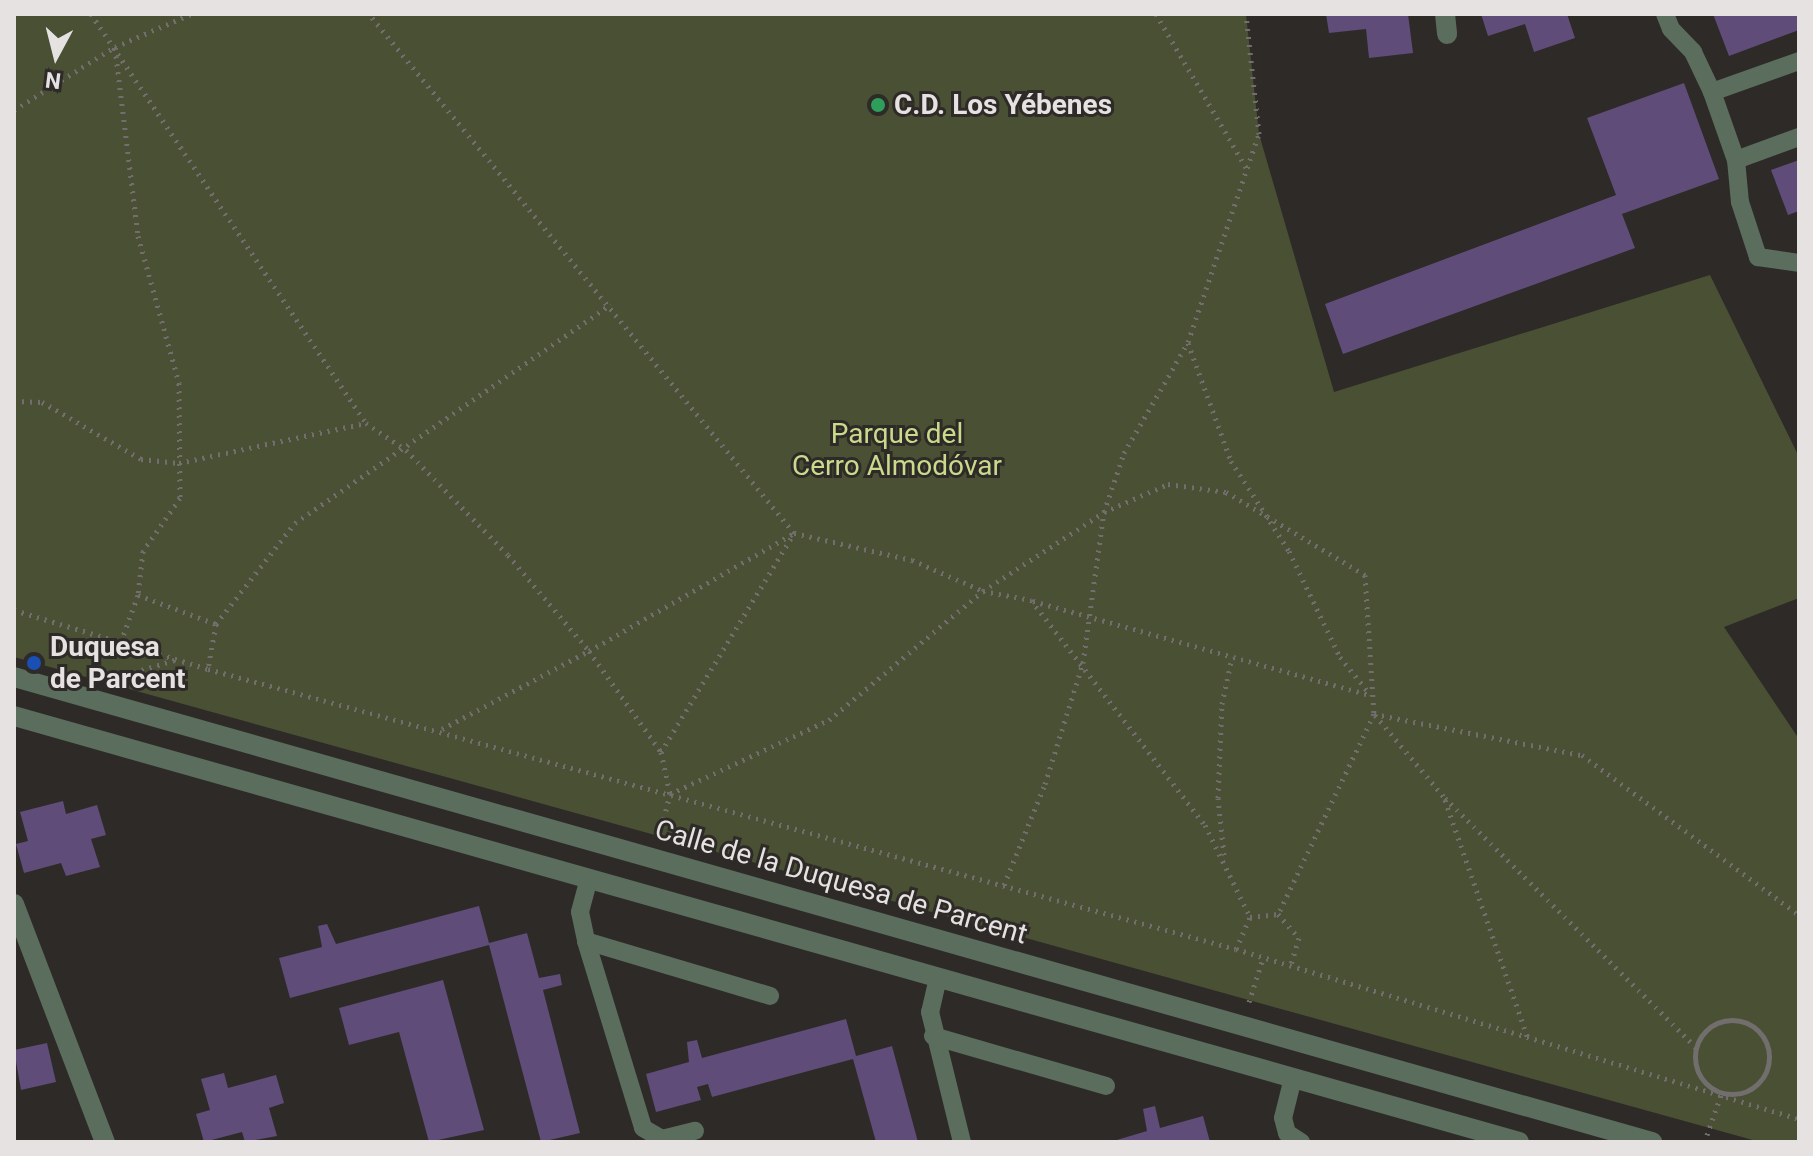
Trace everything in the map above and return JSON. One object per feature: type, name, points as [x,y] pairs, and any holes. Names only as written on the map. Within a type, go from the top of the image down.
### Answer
[{"type":"street","name":"Calle de la Duquesa de Parcent","points":[[14,677],[1652,1142]]},
{"type":"street","points":[[14,716],[588,882],[1519,1142]]},
{"type":"street","points":[[14,904],[105,1142]]},
{"type":"lane","points":[[1665,14],[1671,29],[1693,52],[1712,92],[1736,160],[1740,202],[1758,257],[1799,263]]},
{"type":"lane","points":[[1712,92],[1799,61]]},
{"type":"lane","points":[[1736,160],[1799,137]]},
{"type":"lane","points":[[588,882],[580,912],[586,941],[643,1128],[662,1139],[695,1131]]},
{"type":"lane","points":[[586,941],[770,996]]},
{"type":"lane","points":[[938,978],[930,1012],[933,1036],[962,1142]]},
{"type":"lane","points":[[933,1036],[1106,1086]]},
{"type":"lane","points":[[1293,1078],[1283,1118],[1287,1133],[1301,1142]]},
{"type":"path","points":[[91,14],[366,423],[406,450],[508,555],[589,651],[661,752],[670,794],[654,858]]},
{"type":"path","points":[[14,110],[115,47],[191,14]]},
{"type":"path","points":[[369,14],[611,304],[794,533],[912,560],[983,591],[1031,600],[1371,695]]},
{"type":"path","points":[[1156,14],[1248,171]]},
{"type":"path","points":[[1004,885],[1045,784],[1083,663],[1104,512],[1124,453],[1188,342],[1259,134],[1246,14]]},
{"type":"path","points":[[115,47],[138,236],[179,383],[180,498],[143,551],[138,595],[122,639]]},
{"type":"path","points":[[208,669],[216,624],[295,523],[406,450],[611,304]]},
{"type":"path","points":[[1188,342],[1231,461],[1289,551],[1340,657],[1371,695]]},
{"type":"path","points":[[14,401],[42,402],[141,459],[179,463],[366,423]]},
{"type":"path","points":[[670,794],[829,720],[983,591],[1104,512],[1168,484],[1226,492],[1365,575],[1374,714],[1445,798],[1696,1047]]},
{"type":"path","points":[[442,729],[589,651],[794,533]]},
{"type":"path","points":[[661,752],[794,533]]},
{"type":"path","points":[[138,595],[216,624]]},
{"type":"path","points":[[1031,600],[1083,663],[1205,825],[1250,917],[1236,949]]},
{"type":"path","points":[[14,610],[122,639],[208,669],[442,729],[1236,949],[1722,1092],[1799,1119]]},
{"type":"path","points":[[1224,860],[1218,798],[1222,704],[1232,657]]},
{"type":"path","points":[[1278,914],[1374,714]]},
{"type":"path","points":[[1374,714],[1582,755],[1799,915]]},
{"type":"path","points":[[1445,798],[1528,1037]]},
{"type":"path","points":[[1250,917],[1278,914]]},
{"type":"path","points":[[1278,914],[1299,938],[1290,967]]},
{"type":"path","points":[[1241,1025],[1263,958]]},
{"type":"path","points":[[1734,1020],[1746,1022],[1765,1039],[1769,1063],[1765,1075],[1746,1091],[1722,1092],[1697,1070],[1696,1047],[1710,1027],[1734,1020]]},
{"type":"path","points":[[1707,1135],[1722,1092]]},
{"type":"green space","name":"Parque del Cerro Almodóvar","points":[[14,14],[1246,14],[1259,134],[1334,392],[1710,275],[1799,457],[1799,598],[1724,627],[1799,739],[1799,1142],[1760,1142],[14,657]]},
{"type":"building","points":[[1326,14],[1408,14],[1413,53],[1369,58],[1366,29],[1329,33]]},
{"type":"building","points":[[1481,14],[1567,14],[1575,38],[1534,52],[1525,24],[1488,36]]},
{"type":"building","points":[[1713,14],[1799,14],[1799,30],[1729,56]]},
{"type":"building","points":[[1684,83],[1719,179],[1622,214],[1635,248],[1343,354],[1325,304],[1616,195],[1587,118]]},
{"type":"building","points":[[1799,160],[1799,211],[1788,215],[1771,170]]},
{"type":"building","points":[[63,801],[66,814],[97,805],[106,835],[91,839],[100,867],[66,876],[61,863],[24,873],[16,844],[28,841],[20,812]]},
{"type":"building","points":[[479,906],[489,943],[527,933],[539,978],[560,974],[562,985],[543,990],[580,1133],[541,1142],[489,945],[290,998],[279,958],[322,947],[318,926],[327,924],[336,944]]},
{"type":"building","points":[[443,980],[484,1130],[429,1142],[399,1032],[349,1045],[339,1008]]},
{"type":"building","points":[[846,1019],[856,1056],[892,1046],[918,1142],[876,1142],[853,1059],[712,1097],[708,1084],[697,1087],[701,1100],[656,1112],[646,1074],[689,1062],[687,1042],[697,1040],[702,1058]]},
{"type":"building","points":[[47,1043],[56,1082],[21,1090],[14,1050]]},
{"type":"building","points":[[224,1073],[228,1088],[276,1075],[284,1103],[269,1108],[277,1136],[245,1142],[242,1132],[204,1142],[196,1114],[210,1110],[201,1079]]},
{"type":"building","points":[[1155,1106],[1160,1128],[1203,1116],[1210,1142],[1110,1142],[1147,1131],[1143,1109]]},
{"type":"place","name":"C.D. Los Yébenes","points":[[878,105]]},
{"type":"place","name":"Duquesa de Parcent","points":[[34,663]]}]
